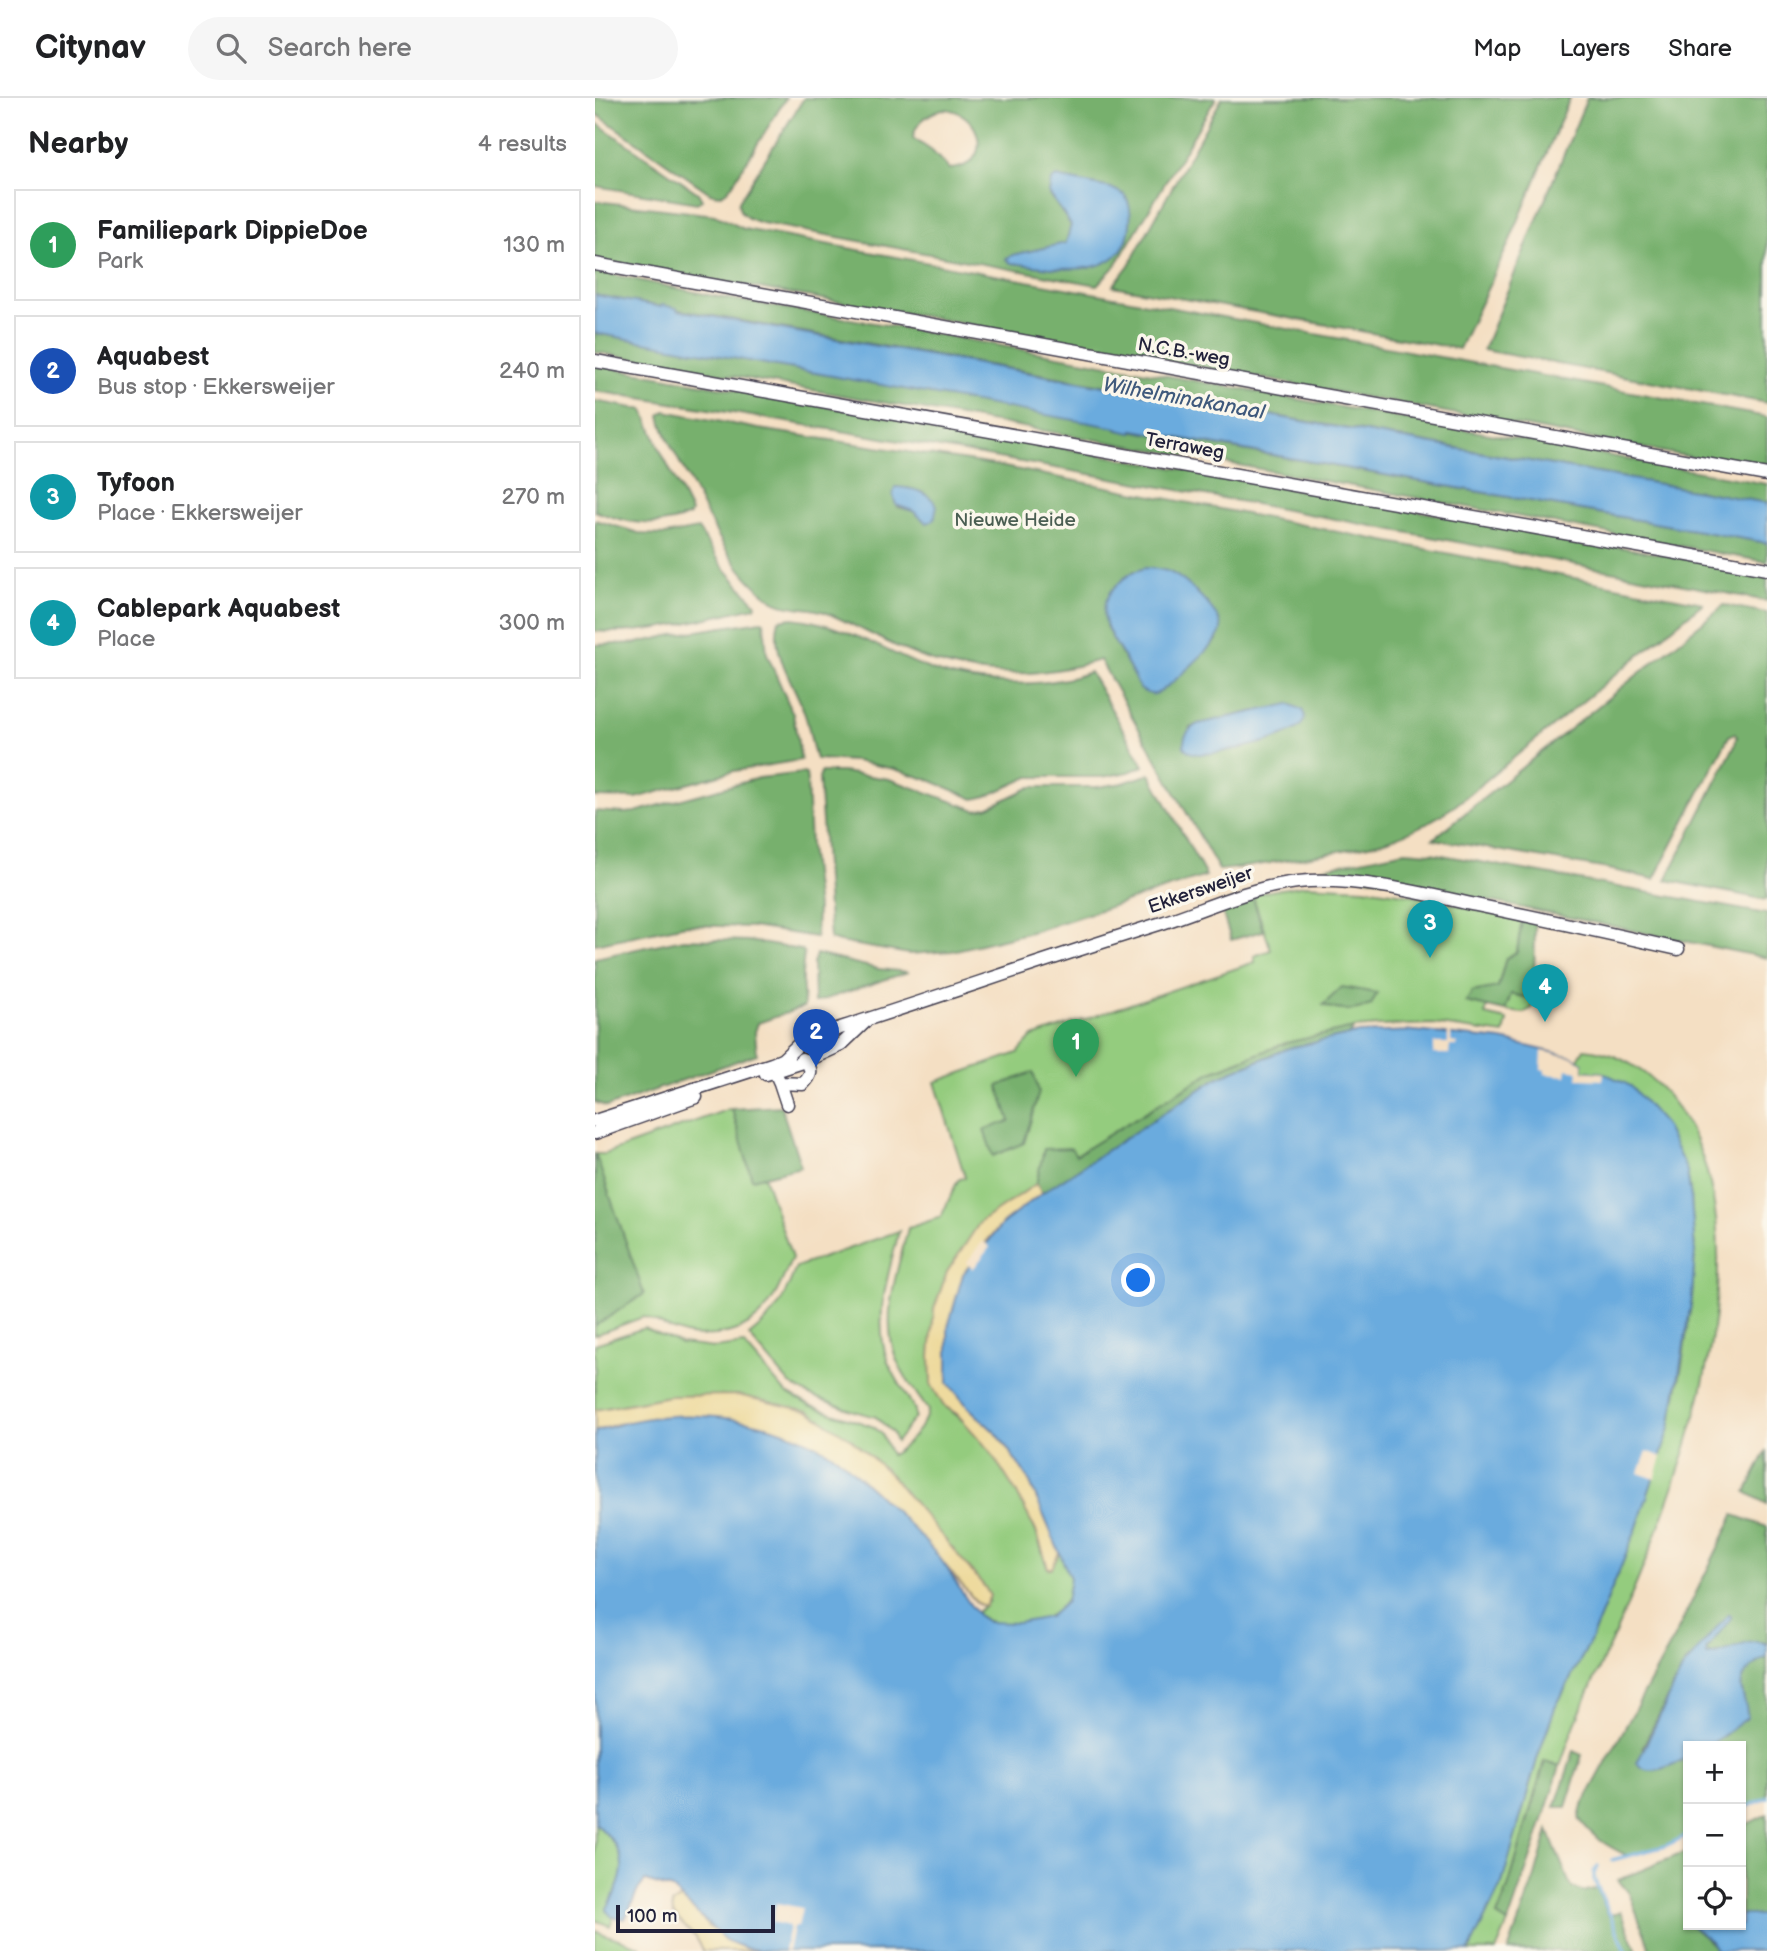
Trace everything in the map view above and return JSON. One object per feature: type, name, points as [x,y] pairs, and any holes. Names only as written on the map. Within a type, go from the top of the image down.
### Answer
[{"type":"street","name":"N.C.B.-weg","points":[[595,264],[1767,475]]},
{"type":"street","name":"Terraweg","points":[[595,361],[1767,569]]},
{"type":"street","name":"Ekkersweijer","points":[[595,1121],[787,1057],[809,1038],[1275,884],[1338,881],[1371,884],[1549,920],[1678,950]]},
{"type":"street","name":"Ekkersweijer","points":[[595,1133],[778,1077],[841,1045],[868,1020]]},
{"type":"street","points":[[787,1057],[806,1061]]},
{"type":"street","name":"Ekkersweijer","points":[[778,1077],[803,1084],[810,1077],[811,1070],[806,1061]]},
{"type":"street","points":[[778,1077],[787,1104]]},
{"type":"green space","points":[[595,98],[786,98],[732,185],[725,193],[717,195],[710,193],[595,113]]},
{"type":"green space","points":[[804,98],[1216,98],[1116,265],[1097,285],[762,223],[742,213],[739,201]],"holes":[[[942,109],[956,111],[974,127],[978,149],[973,159],[964,166],[949,169],[932,151],[913,138],[916,127],[923,119]],[[1056,177],[1111,188],[1090,268],[1011,263],[1006,259],[1066,243],[1071,225],[1049,194]]]},
{"type":"green space","points":[[1222,98],[1570,98],[1508,245],[1459,349],[1113,286],[1129,265]]},
{"type":"green space","points":[[1587,98],[1767,98],[1767,403],[1483,350]]},
{"type":"green space","points":[[595,122],[698,193],[702,200],[697,203],[595,186]]},
{"type":"green space","points":[[595,201],[715,215],[744,229],[1767,417],[1767,471],[945,320],[595,260]]},
{"type":"green space","points":[[595,271],[724,298],[1767,484],[1767,503],[595,295]]},
{"type":"green space","points":[[595,333],[1121,428],[1118,430],[1767,543],[1767,562],[1205,459],[595,352]]},
{"type":"green space","points":[[595,365],[1767,573],[1767,601],[1035,464],[595,391]]},
{"type":"green space","points":[[595,401],[644,410],[660,450],[691,512],[690,515],[678,520],[643,523],[595,511]]},
{"type":"green space","name":"Nieuwe Heide","points":[[665,411],[759,429],[994,465],[1703,603],[1437,818],[1401,835],[1366,846],[1219,870],[1100,660],[1052,671],[1028,673],[956,667],[909,652],[827,613],[771,599],[744,574],[722,543],[672,447],[660,415]],"holes":[[[908,488],[924,493],[925,521],[913,511],[898,507]],[[1134,571],[1196,591],[1219,620],[1217,640],[1157,693],[1123,657],[1106,626],[1115,587]],[[1255,711],[1294,730],[1241,748],[1190,728]]]},
{"type":"green space","points":[[595,520],[642,534],[665,535],[698,529],[724,568],[756,604],[755,607],[655,629],[595,631]]},
{"type":"green space","points":[[1724,605],[1767,613],[1767,900],[1666,880],[1734,747],[1737,737],[1735,733],[1729,736],[1654,879],[1433,839]]},
{"type":"green space","points":[[793,618],[827,625],[922,666],[961,678],[1029,683],[1071,678],[1090,672],[1144,766],[1102,777],[1029,777],[974,799],[932,781],[894,769],[855,761],[816,759],[801,703],[780,657],[778,645],[779,620]]},
{"type":"green space","points":[[764,622],[767,654],[793,714],[801,760],[734,771],[636,798],[595,797],[595,645],[637,643]]},
{"type":"green space","points":[[821,772],[842,772],[889,779],[976,810],[989,807],[1031,787],[1097,787],[1123,783],[1150,774],[1206,876],[1035,931],[952,951],[909,954],[839,942],[830,939],[819,778]]},
{"type":"green space","points":[[806,774],[807,781],[810,846],[817,908],[816,937],[752,927],[686,925],[595,944],[595,811],[635,812],[759,778]]},
{"type":"green space","points":[[1405,851],[1431,853],[1767,914],[1767,958],[1386,880],[1315,873],[1316,869]]},
{"type":"green space","points":[[1305,885],[1364,888],[1419,896],[1522,919],[1517,952],[1506,958],[1498,987],[1493,988],[1485,1015],[1507,1020],[1504,1034],[1433,1024],[1379,1026],[1354,1028],[1286,1043],[1211,1072],[1076,1155],[1028,1190],[943,1405],[973,1431],[1009,1479],[1036,1532],[1048,1568],[1060,1551],[1068,1569],[1070,1588],[1066,1601],[1057,1611],[1029,1623],[1014,1625],[986,1620],[976,1613],[989,1601],[890,1474],[670,1396],[595,1410],[595,1344],[644,1328],[681,1344],[715,1348],[744,1344],[785,1392],[809,1405],[874,1427],[882,1434],[891,1455],[896,1452],[919,1429],[928,1410],[902,1372],[896,1358],[890,1326],[892,1293],[908,1228],[941,1217],[958,1180],[965,1177],[935,1082],[1018,1053],[1032,1037],[1255,962],[1254,956],[1271,950],[1252,894]]},
{"type":"green space","points":[[1252,894],[1263,931],[1231,940],[1220,905]]},
{"type":"green space","points":[[1522,919],[1535,922],[1534,999],[1511,994],[1505,1011],[1466,1002],[1472,992],[1498,987],[1506,958],[1517,952]]},
{"type":"green space","points":[[683,939],[749,941],[801,950],[804,952],[804,1007],[758,1023],[755,1032],[757,1054],[607,1107],[595,1102],[595,958]]},
{"type":"green space","points":[[816,954],[879,969],[908,972],[814,1003],[813,964]]},
{"type":"green space","points":[[1342,987],[1377,993],[1371,1005],[1358,1009],[1341,1010],[1323,1005]]},
{"type":"green space","points":[[1511,994],[1534,999],[1532,1008],[1523,1013],[1505,1011]]},
{"type":"green space","points":[[1354,1028],[1349,1035],[1289,1048],[1219,1077],[1042,1193],[1036,1184],[1044,1149],[1071,1148],[1076,1155],[1211,1072],[1286,1043]]},
{"type":"green space","points":[[1584,1049],[1616,1057],[1645,1073],[1668,1096],[1687,1123],[1709,1180],[1718,1243],[1715,1309],[1704,1378],[1686,1446],[1664,1512],[1579,1714],[1560,1766],[1544,1761],[1508,1888],[1497,1916],[1508,1923],[1496,1951],[1469,1951],[1502,1883],[1538,1756],[1555,1708],[1591,1640],[1636,1530],[1670,1428],[1692,1298],[1695,1251],[1687,1171],[1604,1073],[1582,1071],[1577,1061]]},
{"type":"green space","points":[[1033,1072],[1039,1092],[1024,1143],[993,1156],[984,1130],[1010,1121],[998,1086]]},
{"type":"green space","points":[[781,1106],[801,1167],[752,1179],[732,1109]]},
{"type":"green space","points":[[732,1109],[752,1178],[764,1176],[792,1258],[773,1299],[757,1318],[746,1326],[716,1335],[688,1335],[643,1317],[595,1335],[595,1326],[643,1293],[595,1154],[605,1154]]},
{"type":"green space","points":[[595,1153],[644,1294],[595,1326]]},
{"type":"green space","points":[[899,1231],[884,1296],[883,1346],[897,1380],[915,1410],[915,1417],[896,1442],[892,1432],[876,1417],[809,1395],[790,1384],[749,1336],[779,1305],[796,1267]]},
{"type":"green space","points":[[1767,1450],[1767,1504],[1746,1492]]},
{"type":"green space","points":[[1734,1515],[1767,1527],[1767,1644],[1763,1642],[1707,1655],[1706,1650],[1711,1646],[1689,1659],[1683,1668],[1642,1748],[1673,1764],[1683,1759],[1683,1837],[1665,1846],[1628,1856],[1595,1836],[1579,1818],[1582,1806],[1671,1644]]},
{"type":"green space","points":[[1767,1657],[1767,1797],[1746,1808],[1746,1741],[1716,1741],[1726,1734],[1744,1700],[1741,1685],[1746,1671]]},
{"type":"green space","points":[[1574,1751],[1582,1755],[1566,1807],[1555,1807]]},
{"type":"green space","points":[[1545,1761],[1560,1766],[1508,1923],[1497,1916],[1508,1888]]},
{"type":"green space","points":[[1767,1814],[1767,1915],[1746,1915],[1746,1824]]},
{"type":"green space","points":[[595,1823],[615,1844],[622,1864],[619,1884],[607,1910],[613,1918],[610,1926],[595,1920]]},
{"type":"green space","points":[[1548,1830],[1571,1887],[1583,1892],[1597,1888],[1609,1916],[1621,1911],[1637,1951],[1508,1951]]},
{"type":"green space","points":[[1683,1853],[1683,1930],[1696,1930],[1717,1951],[1651,1951],[1629,1893],[1618,1880]]},
{"type":"green space","points":[[595,1931],[640,1946],[640,1951],[595,1951]]},
{"type":"sand","points":[[1036,1184],[1042,1193],[1003,1223],[985,1243],[968,1407],[998,1435],[1028,1478],[1060,1551],[1052,1568],[1048,1568],[1037,1533],[1016,1492],[990,1451],[957,1414],[943,1405],[931,1384],[930,1356],[934,1309],[947,1272],[980,1222]]},
{"type":"sand","points":[[738,1395],[808,1411],[850,1438],[890,1474],[985,1587],[990,1596],[985,1606],[978,1604],[879,1495],[837,1457],[681,1416],[616,1424],[595,1432],[595,1410],[670,1396]]},
{"type":"sand","points":[[682,1898],[709,1927],[745,1948],[769,1951],[703,1951],[694,1936],[673,1914],[672,1904]]},
{"type":"water","points":[[1056,177],[1111,188],[1125,195],[1130,213],[1129,232],[1122,248],[1111,259],[1097,266],[1062,269],[1011,263],[1006,259],[1066,243],[1071,225],[1049,193],[1051,181]]},
{"type":"water","points":[[595,295],[1767,503],[1767,543],[1133,430],[1132,433],[1118,428],[595,333]]},
{"type":"water","points":[[895,487],[913,489],[929,496],[937,505],[934,520],[927,523],[913,511],[896,505],[893,495]]},
{"type":"water","points":[[1145,568],[1167,571],[1191,588],[1209,605],[1220,623],[1221,630],[1192,665],[1155,694],[1140,689],[1107,628],[1104,611],[1110,594],[1120,582],[1133,572]]},
{"type":"water","points":[[1289,704],[1302,710],[1305,717],[1299,727],[1288,733],[1238,749],[1208,754],[1193,753],[1184,747],[1187,733],[1198,724]]},
{"type":"water","points":[[1415,1031],[1502,1040],[1572,1057],[1583,1063],[1583,1071],[1604,1073],[1631,1086],[1665,1125],[1687,1171],[1695,1251],[1692,1298],[1670,1428],[1636,1530],[1591,1640],[1555,1708],[1538,1756],[1502,1883],[1469,1951],[769,1951],[745,1948],[725,1940],[672,1889],[645,1881],[625,1919],[612,1917],[606,1910],[618,1884],[622,1863],[615,1844],[595,1823],[595,1432],[655,1417],[718,1417],[779,1430],[808,1441],[842,1461],[910,1525],[944,1563],[980,1617],[988,1622],[1018,1623],[1049,1617],[1066,1602],[1070,1578],[1028,1478],[998,1435],[968,1407],[948,1383],[948,1327],[963,1274],[1003,1223],[1042,1193],[1219,1077],[1289,1048],[1359,1033]]},
{"type":"water","points":[[1728,1614],[1731,1618],[1706,1650],[1707,1655],[1752,1642],[1767,1644],[1767,1657],[1747,1672],[1742,1683],[1747,1718],[1716,1741],[1683,1741],[1683,1760],[1676,1763],[1662,1769],[1642,1768],[1637,1763],[1683,1668]]},
{"type":"water","points":[[1746,1915],[1767,1915],[1767,1951],[1717,1951],[1711,1941],[1697,1930],[1746,1930]]},
{"type":"pier","points":[[1448,1031],[1451,1031],[1451,1042],[1457,1043],[1457,1046],[1450,1046],[1449,1054],[1434,1054],[1434,1043],[1448,1043]]},
{"type":"pier","points":[[1542,1051],[1572,1057],[1583,1063],[1583,1071],[1604,1073],[1603,1080],[1577,1079],[1578,1071],[1567,1069],[1566,1076],[1545,1074],[1545,1070],[1541,1069]]},
{"type":"pier","points":[[983,1241],[990,1247],[973,1269],[966,1263]]},
{"type":"pier","points":[[1647,1451],[1662,1457],[1655,1479],[1639,1473]]},
{"type":"pier","points":[[776,1903],[802,1908],[798,1927],[793,1927],[788,1951],[784,1951],[789,1926],[772,1922]]},
{"type":"waterway","points":[[1746,1808],[1767,1797]]},
{"type":"waterway","points":[[1612,1860],[1665,1846],[1683,1837]]},
{"type":"waterway","points":[[1598,1866],[1594,1879],[1626,1951]]},
{"type":"place","name":"Tyfoon","points":[[1430,958]]},
{"type":"place","name":"Cablepark Aquabest","points":[[1545,1022]]},
{"type":"place","name":"Aquabest","points":[[816,1067]]},
{"type":"place","name":"Familiepark DippieDoe","points":[[1076,1077]]},
{"type":"water label","name":"Wilhelminakanaal","points":[[1184,398]]}]
